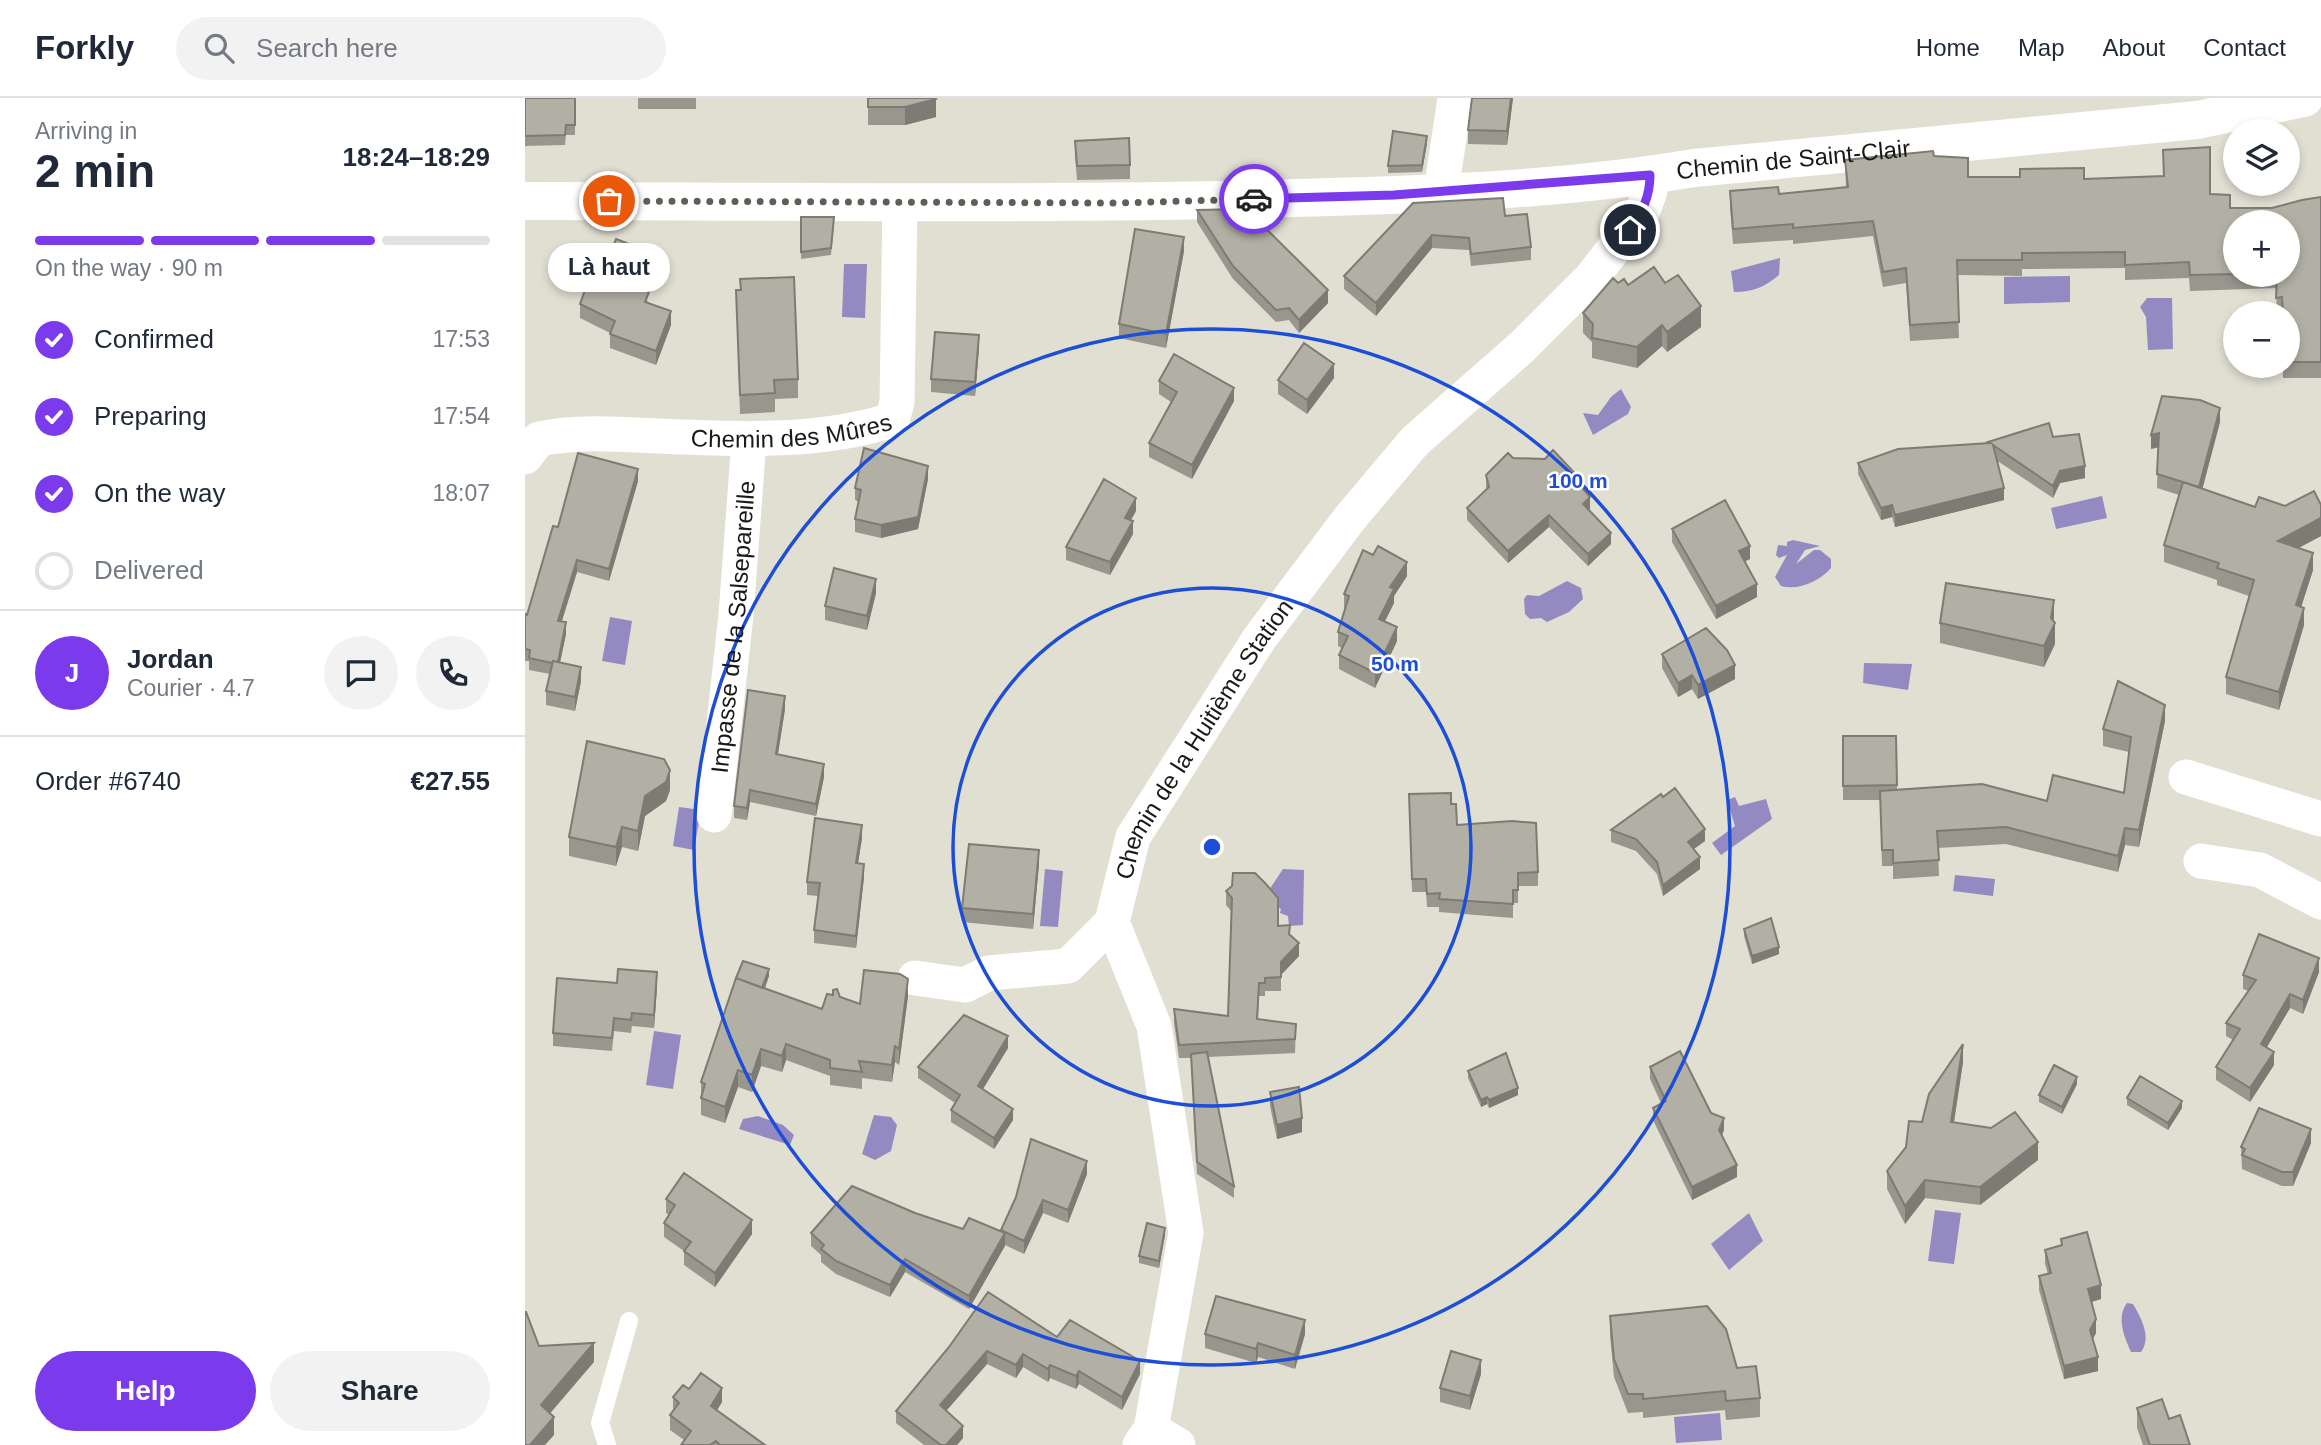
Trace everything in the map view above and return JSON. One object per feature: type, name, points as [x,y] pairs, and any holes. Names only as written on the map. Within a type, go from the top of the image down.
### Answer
[{"type":"street","points":[[1441,192],[1455,98]]},
{"type":"street","name":"Chemin de Saint-Clair","points":[[525,201],[1119,203],[1441,192],[1650,175],[1694,168],[2197,120],[2304,98]]},
{"type":"street","name":"Chemin de la Huitième Station","points":[[1112,922],[1133,837],[1259,639],[1350,518],[1415,441],[1522,347],[1618,247],[1641,212],[1650,191],[1650,175]]},
{"type":"street","name":"Chemin des Mûres","points":[[525,457],[539,439],[571,433],[749,440],[829,432],[892,420],[897,402],[900,202]]},
{"type":"street","name":"Impasse de la Salsepareille","points":[[714,815],[736,615],[749,440]]},
{"type":"street","points":[[2186,777],[2321,819]]},
{"type":"street","points":[[2201,860],[2260,870],[2321,902]]},
{"type":"street","points":[[915,978],[965,985],[989,973],[1068,966],[1112,922],[1154,1026],[1186,1233],[1156,1440]]},
{"type":"lane","points":[[607,1445],[600,1423],[629,1321]]},
{"type":"shaded area","points":[[1780,258],[1779,275],[1774,279],[1753,290],[1734,292],[1731,271]]},
{"type":"shaded area","points":[[844,264],[867,264],[865,318],[842,317]]},
{"type":"shaded area","points":[[2070,276],[2070,302],[2004,304],[2004,277]]},
{"type":"shaded area","points":[[2147,298],[2172,298],[2173,349],[2148,350],[2146,317],[2140,307]]},
{"type":"shaded area","points":[[1621,389],[1631,407],[1628,414],[1593,435],[1583,413],[1598,415],[1611,397]]},
{"type":"shaded area","points":[[2102,496],[2107,518],[2056,529],[2051,508]]},
{"type":"shaded area","points":[[1793,540],[1820,546],[1805,550],[1796,564],[1814,550],[1820,550],[1831,559],[1831,568],[1808,584],[1781,586],[1775,577],[1787,555],[1779,558],[1776,555],[1778,545],[1787,546],[1787,542]]},
{"type":"shaded area","points":[[1567,581],[1581,588],[1583,599],[1569,612],[1547,622],[1541,618],[1530,619],[1525,614],[1524,599],[1527,595],[1539,596]]},
{"type":"shaded area","points":[[610,617],[632,621],[625,665],[602,661]]},
{"type":"shaded area","points":[[1864,663],[1912,664],[1908,690],[1863,683]]},
{"type":"shaded area","points":[[1735,797],[1739,806],[1766,799],[1772,819],[1721,855],[1712,843],[1735,826],[1727,800]]},
{"type":"shaded area","points":[[679,807],[701,810],[694,850],[673,846]]},
{"type":"shaded area","points":[[1045,869],[1063,871],[1058,927],[1040,926]]},
{"type":"shaded area","points":[[1283,869],[1304,870],[1303,925],[1289,926],[1288,916],[1280,913],[1281,909],[1265,896]]},
{"type":"shaded area","points":[[1955,875],[1995,879],[1993,896],[1953,891]]},
{"type":"shaded area","points":[[654,1031],[681,1035],[673,1089],[646,1085]]},
{"type":"shaded area","points":[[874,1115],[891,1117],[897,1125],[891,1151],[875,1160],[862,1154]]},
{"type":"shaded area","points":[[758,1116],[783,1125],[794,1135],[790,1145],[739,1129],[743,1119]]},
{"type":"shaded area","points":[[1935,1210],[1961,1213],[1954,1264],[1928,1261]]},
{"type":"shaded area","points":[[1749,1213],[1763,1241],[1729,1270],[1711,1244]]},
{"type":"shaded area","points":[[2127,1303],[2133,1304],[2144,1328],[2146,1340],[2141,1352],[2131,1352],[2124,1333],[2122,1315]]},
{"type":"shaded area","points":[[1720,1413],[1722,1440],[1676,1443],[1674,1417]]},
{"type":"building","points":[[525,98],[575,98],[575,125],[566,125],[565,135],[525,136]]},
{"type":"building","points":[[868,98],[936,99],[905,107],[868,107]]},
{"type":"building","points":[[1472,98],[1511,98],[1507,131],[1468,130]]},
{"type":"building","points":[[1393,131],[1427,136],[1422,165],[1388,166]]},
{"type":"building","points":[[1129,138],[1130,165],[1077,166],[1075,141]]},
{"type":"building","points":[[2210,147],[2210,194],[2230,196],[2230,208],[2272,208],[2321,197],[2321,362],[2300,362],[2300,301],[2282,301],[2282,297],[2276,298],[2276,287],[2300,287],[2300,210],[2223,210],[2223,274],[2190,275],[2189,262],[2125,265],[2125,252],[2022,253],[2022,260],[1957,260],[1959,322],[1910,325],[1906,268],[1883,272],[1873,221],[1793,228],[1793,224],[1733,229],[1730,191],[1778,187],[1779,194],[1848,187],[1845,160],[1933,151],[1934,156],[1968,158],[1968,177],[2020,177],[2020,169],[2084,168],[2084,179],[2164,176],[2163,150]]},
{"type":"building","points":[[1503,198],[1505,216],[1527,214],[1531,247],[1471,254],[1469,238],[1432,235],[1376,303],[1344,276],[1413,203]]},
{"type":"building","points":[[1246,209],[1328,290],[1299,320],[1289,308],[1276,310],[1233,266],[1197,210]]},
{"type":"building","points":[[801,217],[834,217],[831,248],[801,252]]},
{"type":"building","points":[[1135,229],[1184,237],[1166,334],[1119,324]]},
{"type":"building","points":[[616,239],[645,250],[631,286],[649,292],[645,302],[671,311],[656,351],[610,334],[615,321],[580,304],[601,246],[611,251]]},
{"type":"building","points":[[1654,267],[1665,283],[1678,275],[1701,306],[1667,332],[1662,325],[1637,347],[1592,338],[1593,324],[1583,313],[1613,278],[1618,283],[1624,279],[1628,285]]},
{"type":"building","points":[[794,277],[798,379],[774,380],[775,393],[740,395],[736,290],[741,290],[740,279]]},
{"type":"building","points":[[935,332],[979,335],[975,382],[931,379]]},
{"type":"building","points":[[1304,343],[1334,364],[1307,400],[1278,380]]},
{"type":"building","points":[[1174,354],[1234,388],[1192,465],[1149,443],[1177,392],[1159,381]]},
{"type":"building","points":[[2162,396],[2200,400],[2220,408],[2199,487],[2157,474],[2159,433],[2151,435]]},
{"type":"building","points":[[2049,423],[2053,437],[2079,434],[2085,466],[2060,471],[2053,486],[1993,445],[2004,488],[1895,515],[1892,505],[1881,508],[1858,463],[1898,449],[1990,443],[1988,442]]},
{"type":"building","points":[[864,448],[928,466],[918,517],[881,525],[855,519],[861,490],[855,488]]},
{"type":"building","points":[[1553,450],[1582,481],[1579,484],[1590,497],[1583,504],[1611,533],[1588,554],[1549,515],[1508,551],[1467,508],[1489,487],[1486,475],[1508,453],[1513,458],[1545,459]]},
{"type":"building","points":[[578,453],[638,469],[609,569],[577,560],[558,621],[566,622],[558,662],[552,663],[529,658],[530,650],[525,649],[525,614],[527,615],[553,526],[558,527]]},
{"type":"building","points":[[1104,479],[1136,498],[1125,518],[1133,521],[1110,562],[1066,547]]},
{"type":"building","points":[[2183,482],[2255,507],[2259,497],[2285,506],[2314,491],[2321,505],[2321,518],[2278,541],[2313,553],[2296,605],[2304,608],[2279,692],[2226,677],[2254,580],[2217,568],[2219,563],[2164,545]]},
{"type":"building","points":[[1725,500],[1750,546],[1739,551],[1757,584],[1716,606],[1672,529]]},
{"type":"building","points":[[1378,546],[1407,562],[1390,587],[1394,589],[1379,619],[1397,627],[1375,673],[1339,655],[1348,636],[1338,632],[1349,596],[1344,594],[1363,550],[1373,555]]},
{"type":"building","points":[[834,568],[876,579],[867,616],[825,606]]},
{"type":"building","points":[[1946,583],[2054,600],[2051,618],[2055,623],[2044,646],[1940,623]]},
{"type":"building","points":[[1706,628],[1727,650],[1735,665],[1698,685],[1692,675],[1678,683],[1662,654]]},
{"type":"building","points":[[553,661],[581,667],[575,697],[546,691]]},
{"type":"building","points":[[2118,681],[2165,705],[2139,830],[2125,828],[2118,856],[2006,827],[1937,831],[1939,860],[1893,863],[1893,850],[1882,850],[1880,791],[1982,784],[2047,801],[2053,775],[2124,793],[2131,737],[2103,729]]},
{"type":"building","points":[[748,690],[785,696],[776,754],[824,764],[816,804],[750,790],[747,808],[734,806]]},
{"type":"building","points":[[1843,736],[1896,736],[1897,785],[1843,786]]},
{"type":"building","points":[[587,741],[664,759],[670,770],[666,782],[645,796],[638,831],[622,827],[616,847],[569,837]]},
{"type":"building","points":[[1675,788],[1705,829],[1688,842],[1700,857],[1663,885],[1657,862],[1636,839],[1611,830],[1661,794],[1663,797]]},
{"type":"building","points":[[1451,793],[1451,804],[1456,804],[1457,825],[1512,821],[1536,823],[1538,872],[1518,873],[1518,890],[1513,890],[1513,904],[1439,899],[1440,893],[1427,894],[1426,879],[1412,879],[1409,794]]},
{"type":"building","points":[[815,818],[862,825],[856,863],[864,864],[856,936],[814,930],[820,883],[807,882]]},
{"type":"building","points":[[969,844],[1039,850],[1033,914],[962,908]]},
{"type":"building","points":[[1233,873],[1255,873],[1265,883],[1278,898],[1278,926],[1290,925],[1289,934],[1299,943],[1281,962],[1281,977],[1265,978],[1265,983],[1259,983],[1257,1019],[1296,1024],[1295,1039],[1179,1045],[1174,1009],[1228,1016],[1232,898],[1226,891],[1232,886]]},
{"type":"building","points":[[1771,918],[1779,947],[1752,956],[1744,929]]},
{"type":"building","points":[[2259,934],[2319,958],[2303,1000],[2290,994],[2261,1044],[2274,1052],[2250,1088],[2216,1067],[2240,1029],[2226,1023],[2256,980],[2243,975]]},
{"type":"building","points":[[743,961],[769,969],[762,988],[736,978]]},
{"type":"building","points":[[618,969],[657,972],[654,1015],[632,1013],[631,1020],[614,1018],[612,1038],[553,1033],[557,978],[617,983]]},
{"type":"building","points":[[864,970],[900,974],[908,979],[899,1049],[895,1046],[892,1065],[859,1061],[862,1072],[830,1068],[830,1060],[786,1044],[782,1056],[761,1049],[752,1075],[738,1070],[725,1107],[701,1098],[705,1084],[701,1082],[736,978],[822,1009],[827,994],[833,995],[833,990],[837,989],[840,997],[860,1004]]},
{"type":"building","points":[[964,1015],[1008,1036],[978,1086],[1013,1109],[994,1138],[951,1110],[960,1095],[918,1067]]},
{"type":"building","points":[[1963,1044],[1951,1122],[1991,1128],[2015,1112],[2038,1142],[1980,1187],[1925,1180],[1905,1206],[1887,1171],[1906,1147],[1909,1121],[1922,1122],[1929,1094]]},
{"type":"building","points":[[1680,1051],[1711,1113],[1724,1118],[1719,1130],[1737,1165],[1692,1187],[1653,1108],[1666,1101],[1650,1067]]},
{"type":"building","points":[[1207,1052],[1234,1186],[1197,1162],[1191,1054]]},
{"type":"building","points":[[1506,1053],[1518,1088],[1489,1100],[1487,1097],[1481,1100],[1468,1071]]},
{"type":"building","points":[[2054,1065],[2077,1077],[2062,1107],[2039,1095]]},
{"type":"building","points":[[2140,1076],[2182,1101],[2168,1123],[2127,1098]]},
{"type":"building","points":[[1299,1087],[1302,1118],[1277,1125],[1270,1092]]},
{"type":"building","points":[[2259,1108],[2311,1129],[2293,1172],[2282,1172],[2242,1155],[2245,1149],[2241,1147]]},
{"type":"building","points":[[1031,1139],[1087,1161],[1068,1210],[1043,1200],[1024,1241],[1001,1230],[1016,1197]]},
{"type":"building","points":[[684,1173],[752,1220],[715,1273],[684,1251],[691,1242],[664,1223],[675,1205],[666,1199]]},
{"type":"building","points":[[852,1186],[915,1213],[963,1229],[969,1218],[1005,1233],[969,1296],[905,1259],[890,1285],[836,1261],[821,1249],[824,1245],[811,1233]]},
{"type":"building","points":[[1147,1223],[1165,1228],[1159,1261],[1139,1256]]},
{"type":"building","points":[[2087,1232],[2101,1285],[2088,1289],[2096,1319],[2090,1330],[2098,1357],[2064,1366],[2039,1276],[2051,1273],[2045,1250],[2062,1245],[2061,1239]]},
{"type":"building","points":[[988,1292],[1057,1337],[1070,1320],[1140,1361],[1122,1397],[1079,1371],[1076,1376],[1050,1365],[1048,1369],[1023,1354],[1016,1365],[987,1351],[940,1405],[963,1426],[946,1445],[941,1445],[896,1411],[949,1347]]},
{"type":"building","points":[[1216,1296],[1305,1320],[1295,1355],[1258,1343],[1256,1349],[1205,1334]]},
{"type":"building","points":[[1707,1306],[1726,1329],[1737,1368],[1756,1366],[1760,1398],[1726,1401],[1725,1391],[1643,1399],[1643,1394],[1628,1394],[1614,1359],[1610,1316]]},
{"type":"building","points":[[525,1312],[539,1346],[594,1343],[541,1405],[554,1417],[530,1445],[525,1445]]},
{"type":"building","points":[[1451,1351],[1481,1360],[1470,1396],[1440,1388]]},
{"type":"building","points":[[701,1373],[722,1388],[711,1406],[765,1445],[720,1445],[716,1441],[710,1445],[681,1445],[691,1431],[670,1415],[679,1403],[673,1397],[683,1385],[689,1389]]},
{"type":"building","points":[[2162,1399],[2169,1419],[2180,1415],[2190,1445],[2150,1445],[2137,1408]]},
{"type":"way so far","points":[[609,201],[1119,203],[1254,199]]},
{"type":"place","name":"Là haut","points":[[609,201]]},
{"type":"route","points":[[1254,199],[1394,195],[1650,175],[1650,191],[1630,230]]}]
